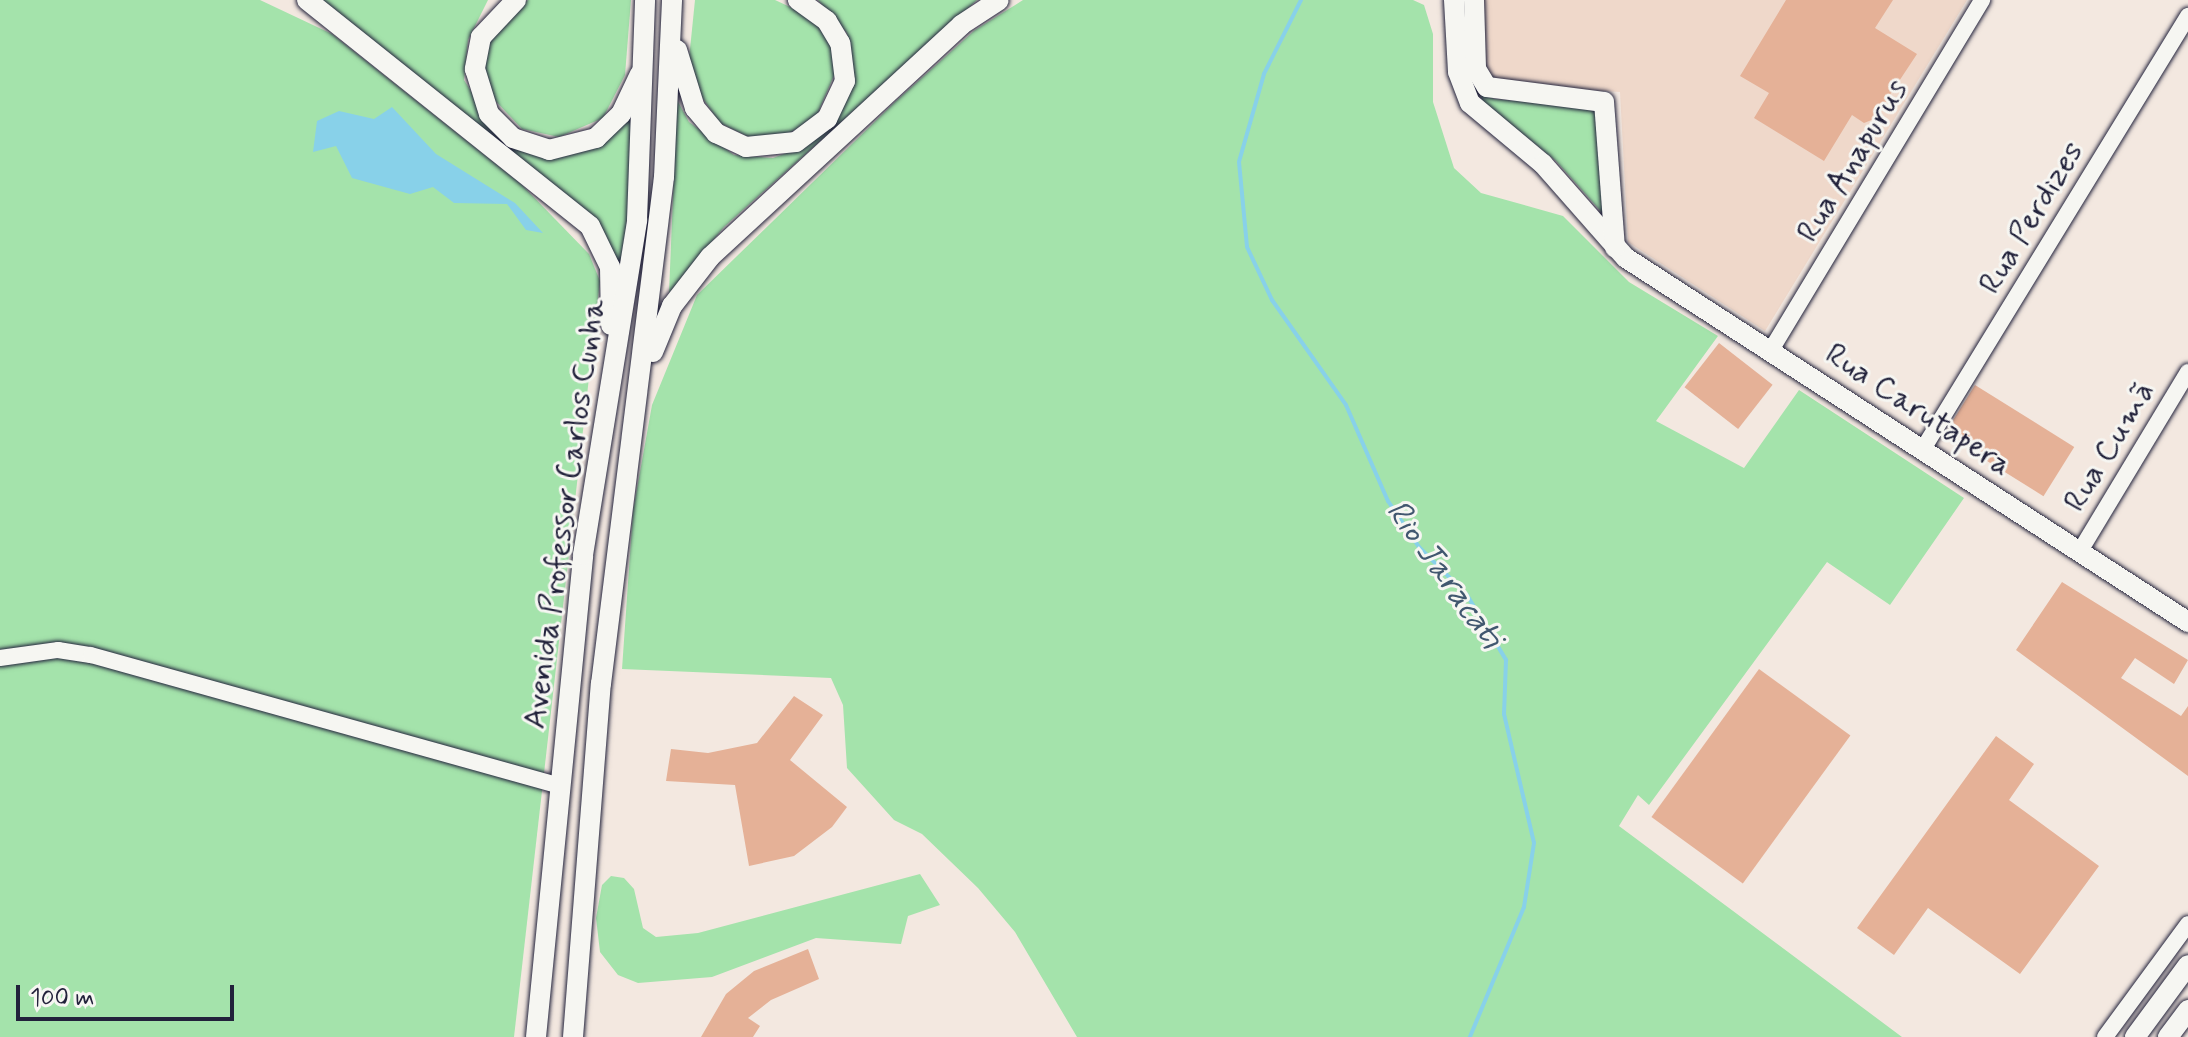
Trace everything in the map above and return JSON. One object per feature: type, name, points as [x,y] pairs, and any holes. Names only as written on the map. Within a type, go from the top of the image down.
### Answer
[{"type":"main road","points":[[307,0],[578,215],[599,239],[613,290],[604,424]]},
{"type":"main road","points":[[516,0],[481,37],[476,81],[498,126],[541,149],[581,145],[621,114],[641,69],[645,12]]},
{"type":"main road","points":[[672,18],[702,120],[746,147],[777,148],[811,134],[827,119],[845,81],[840,43],[827,21],[798,0]]},
{"type":"main road","points":[[633,412],[662,324],[710,257],[961,25],[999,0]]},
{"type":"main road","name":"Rua Carutapera","points":[[1454,0],[1464,95],[1543,164],[1615,248],[2188,622]]},
{"type":"main road","points":[[1474,0],[1476,69],[1487,87],[1604,102],[1615,248]]},
{"type":"main road","name":"Avenida Professor Carlos Cunha","points":[[536,1037],[558,785],[604,424],[637,220],[645,12]]},
{"type":"main road","name":"Avenida Professor Carlos Cunha","points":[[573,1037],[601,684],[633,412],[655,272],[672,18]]},
{"type":"main road","points":[[2135,1037],[2188,965]]},
{"type":"main road","points":[[2168,1037],[2188,1010]]},
{"type":"street","name":"Rua Anapurus","points":[[1771,350],[1982,0]]},
{"type":"street","name":"Rua Perdizes","points":[[1923,449],[2188,16]]},
{"type":"street","name":"Rua Cumã","points":[[2080,551],[2188,372]]},
{"type":"street","points":[[0,658],[58,650],[91,655],[558,785]]},
{"type":"street","points":[[2105,1037],[2188,924]]},
{"type":"shaded area","points":[[1484,0],[1967,0],[1765,331],[1628,242],[1620,92],[1501,85],[1484,69]]},
{"type":"green space","points":[[0,0],[260,0],[332,34],[521,184],[589,254],[600,281],[514,1037],[0,1037]]},
{"type":"green space","points":[[323,0],[488,0],[468,40],[464,80],[498,134],[539,157],[630,116],[634,156],[620,281],[599,223]]},
{"type":"green space","points":[[528,0],[631,0],[625,75],[603,118],[559,137],[522,129],[491,96],[481,61],[500,20]]},
{"type":"green space","points":[[695,0],[775,0],[816,19],[834,52],[836,71],[816,117],[786,135],[751,138],[720,123],[697,90],[689,59]]},
{"type":"green space","points":[[818,0],[977,0],[724,227],[669,293],[677,100],[689,122],[734,155],[773,158],[805,146],[853,67],[847,33]]},
{"type":"green space","points":[[1023,0],[1413,0],[1424,5],[1433,34],[1433,102],[1454,168],[1481,193],[1563,216],[1629,282],[1718,336],[1656,421],[1744,468],[1799,390],[1964,498],[1890,605],[1827,562],[1649,805],[1638,795],[1619,826],[1902,1037],[1077,1037],[1015,932],[978,888],[922,834],[894,820],[847,768],[843,705],[831,678],[622,669],[633,511],[652,405],[697,295],[896,101],[975,30]]},
{"type":"green space","points":[[1480,91],[1494,99],[1598,107],[1604,215],[1556,161],[1482,101]]},
{"type":"green space","points":[[920,874],[940,905],[908,916],[901,944],[816,938],[712,977],[638,983],[618,975],[600,952],[596,918],[602,885],[611,876],[624,878],[634,889],[643,928],[656,937],[698,933]]},
{"type":"water","points":[[392,107],[436,154],[515,203],[543,233],[526,230],[507,204],[454,203],[433,187],[410,194],[352,178],[336,146],[313,152],[317,121],[339,111],[374,119]]},
{"type":"building","points":[[1786,0],[1893,0],[1875,28],[1917,54],[1874,119],[1864,123],[1852,115],[1824,161],[1754,118],[1769,93],[1740,76]]},
{"type":"building","points":[[1719,343],[1773,385],[1738,429],[1685,387]]},
{"type":"building","points":[[1975,385],[2074,447],[2043,496],[1944,434]]},
{"type":"building","points":[[2062,582],[2188,660],[2174,684],[2135,658],[2121,678],[2181,716],[2188,706],[2188,776],[2016,650]]},
{"type":"building","points":[[1759,669],[1850,735],[1743,883],[1651,817]]},
{"type":"building","points":[[794,696],[823,715],[790,760],[847,807],[832,827],[794,856],[749,866],[735,785],[666,781],[671,749],[708,753],[757,743]]},
{"type":"building","points":[[1996,736],[2034,764],[2009,800],[2099,866],[2020,974],[1928,908],[1894,955],[1857,928]]},
{"type":"building","points":[[808,949],[819,979],[771,1000],[748,1018],[760,1026],[753,1037],[701,1037],[726,994],[754,971]]},
{"type":"waterway","name":"Rio Jaracati","points":[[1301,0],[1264,74],[1239,162],[1247,247],[1272,300],[1346,405],[1388,501],[1419,547],[1467,595],[1506,660],[1504,714],[1534,843],[1524,907],[1470,1037]]}]
